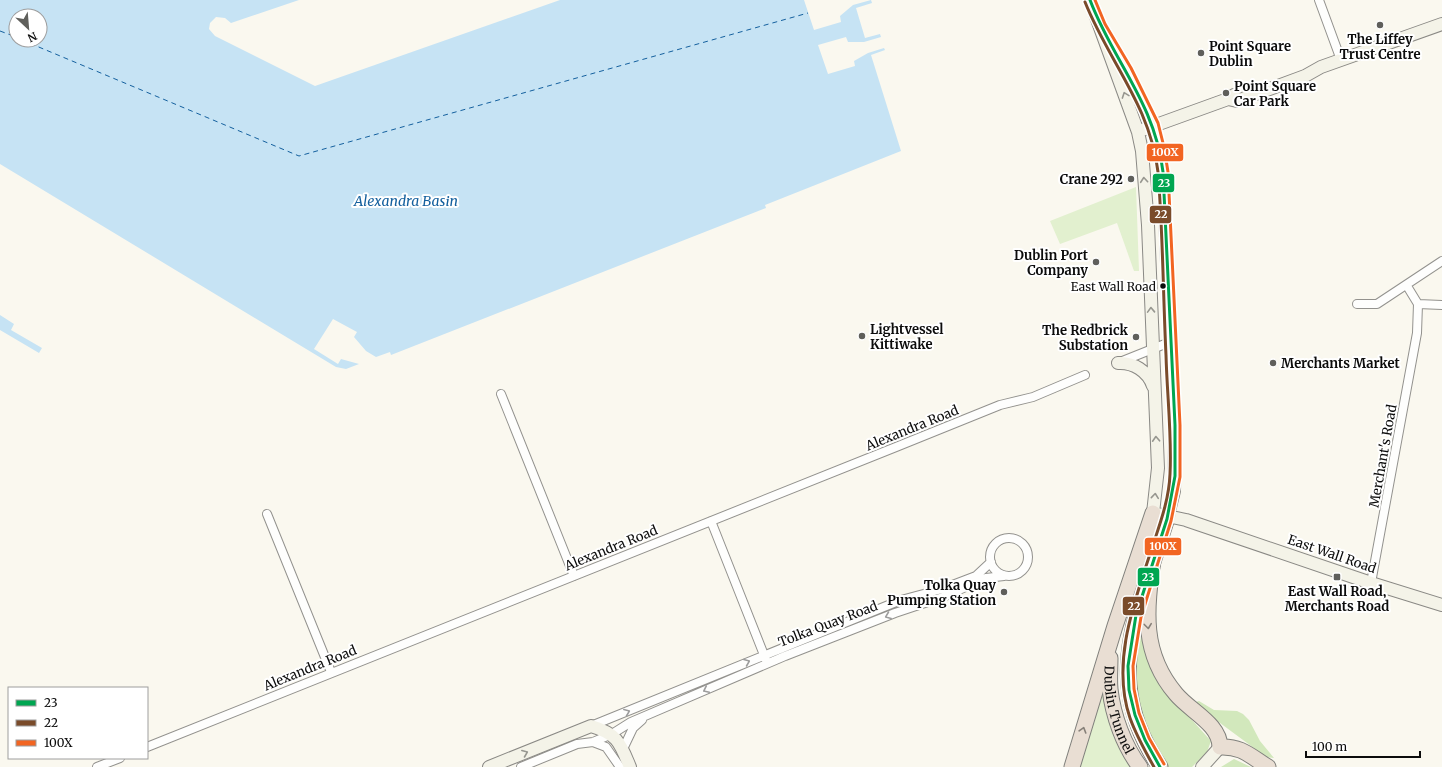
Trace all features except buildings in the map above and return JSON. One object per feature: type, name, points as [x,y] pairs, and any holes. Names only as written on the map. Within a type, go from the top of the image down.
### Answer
[{"type":"highway","points":[[1072,767],[1115,626],[1153,514]]},
{"type":"highway","points":[[1168,515],[1154,560],[1147,616],[1149,637],[1156,661],[1176,694],[1213,728],[1220,739],[1220,747],[1233,747],[1243,750],[1268,767]]},
{"type":"highway","name":"Dublin Tunnel","points":[[1154,560],[1138,608],[1133,632],[1128,679],[1131,706],[1135,719],[1141,734],[1160,767]]},
{"type":"highway","name":"Dublin Tunnel","points":[[1115,626],[1110,657],[1110,689],[1115,716],[1126,743],[1140,767]]},
{"type":"main road","points":[[1090,0],[1138,132],[1142,149],[1148,225],[1158,468],[1153,514]]},
{"type":"main road","points":[[1138,132],[1228,99],[1303,69],[1321,68],[1442,24]]},
{"type":"main road","points":[[1101,29],[1116,52],[1153,127],[1161,160],[1164,188],[1175,432],[1174,491],[1168,515]]},
{"type":"main road","points":[[1118,363],[1128,364],[1142,371],[1152,383],[1154,389]]},
{"type":"main road","name":"East Wall Road","points":[[1153,514],[1168,515],[1371,583],[1442,605]]},
{"type":"main road","points":[[591,726],[612,734],[623,749],[630,767]]},
{"type":"main road","name":"Tolka Quay Road","points":[[489,767],[591,726]]},
{"type":"main road","points":[[1202,767],[1220,747]]},
{"type":"street","points":[[1319,0],[1341,60]]},
{"type":"street","points":[[1357,304],[1378,304],[1407,286],[1442,261]]},
{"type":"street","points":[[1407,286],[1418,304],[1442,305]]},
{"type":"street","name":"Merchant's Road","points":[[1371,583],[1417,333],[1418,304]]},
{"type":"street","points":[[1118,363],[1170,342]]},
{"type":"street","name":"Alexandra Road","points":[[148,747],[1000,405],[1033,397],[1085,375]]},
{"type":"street","points":[[501,394],[574,576]]},
{"type":"street","points":[[267,514],[331,672]]},
{"type":"street","points":[[711,521],[767,663]]},
{"type":"street","points":[[1011,539],[1022,544],[1028,554],[1025,568],[1014,576],[1004,576],[995,570],[991,562],[991,553],[998,542],[1011,539]]},
{"type":"street","name":"Tolka Quay Road","points":[[591,726],[901,600],[942,589],[976,576],[991,562]]},
{"type":"street","name":"Tolka Quay Road","points":[[521,767],[577,744],[593,742],[612,734],[631,722],[646,717],[767,663],[895,613],[943,597],[986,578],[1004,576]]},
{"type":"street","points":[[660,698],[664,709]]},
{"type":"street","points":[[623,749],[633,728],[646,717]]},
{"type":"street","points":[[593,742],[606,747],[620,767]]},
{"type":"street","points":[[98,767],[118,759]]},
{"type":"green space","points":[[1136,187],[1139,271],[1134,271],[1117,223],[1060,244],[1050,221]]},
{"type":"green space","points":[[1139,619],[1183,710],[1211,741],[1207,752],[1192,767],[1167,767],[1145,728],[1137,706],[1133,684],[1133,661]]},
{"type":"green space","points":[[1105,684],[1132,767],[1079,767]]},
{"type":"green space","points":[[1199,701],[1214,710],[1237,711],[1243,714],[1249,720],[1260,741],[1274,758],[1266,757],[1193,703]]},
{"type":"green space","points":[[1234,759],[1251,767],[1221,767]]},
{"type":"water","name":"Alexandra Basin","points":[[0,0],[299,0],[231,23],[225,18],[216,17],[210,23],[209,29],[215,36],[315,86],[560,0],[804,0],[814,30],[841,22],[840,16],[853,5],[871,0],[872,3],[856,8],[865,38],[880,34],[881,37],[864,42],[848,42],[846,37],[818,45],[828,74],[855,66],[854,61],[868,53],[884,48],[885,50],[871,55],[901,151],[765,205],[766,208],[391,355],[390,352],[376,357],[366,351],[354,337],[357,332],[333,319],[314,349],[338,364],[341,359],[359,364],[346,369],[336,367],[0,164]]},
{"type":"water","points":[[0,315],[14,324],[11,330],[42,348],[39,353],[0,330]]},
{"type":"ferry route","points":[[41,48],[299,156],[808,13]]},
{"type":"ferry route","points":[[0,31],[8,34]]},
{"type":"transit line","name":"23","points":[[1090,0],[1099,22],[1142,103],[1159,147],[1163,172],[1175,425],[1175,476],[1167,519],[1136,615],[1128,666],[1129,690],[1135,715],[1145,740],[1160,767]]},
{"type":"transit line","name":"100X","points":[[1095,0],[1105,24],[1131,68],[1158,123],[1168,172],[1180,425],[1180,477],[1171,521],[1141,617],[1133,666],[1134,689],[1139,713],[1149,738],[1164,764]]},
{"type":"transit line","name":"22","points":[[1085,2],[1105,44],[1138,105],[1154,148],[1158,172],[1170,430],[1170,474],[1168,494],[1163,513],[1138,591],[1127,633],[1123,676],[1125,697],[1130,718],[1154,767]]},
{"type":"place","name":"The Liffey Trust Centre","points":[[1380,25]]},
{"type":"place","name":"Point Square Dublin","points":[[1201,53]]},
{"type":"place","name":"Point Square Car Park","points":[[1226,93]]},
{"type":"place","name":"Crane 292","points":[[1131,179]]},
{"type":"place","name":"Dublin Port Company","points":[[1096,262]]},
{"type":"place","name":"East Wall Road","points":[[1163,286]]},
{"type":"place","name":"Lightvessel Kittiwake","points":[[862,336]]},
{"type":"place","name":"The Redbrick Substation","points":[[1136,337]]},
{"type":"place","name":"Merchants Market","points":[[1273,363]]},
{"type":"place","name":"East Wall Road, Merchants Road","points":[[1337,577]]},
{"type":"place","name":"Tolka Quay Pumping Station","points":[[1004,592]]}]
